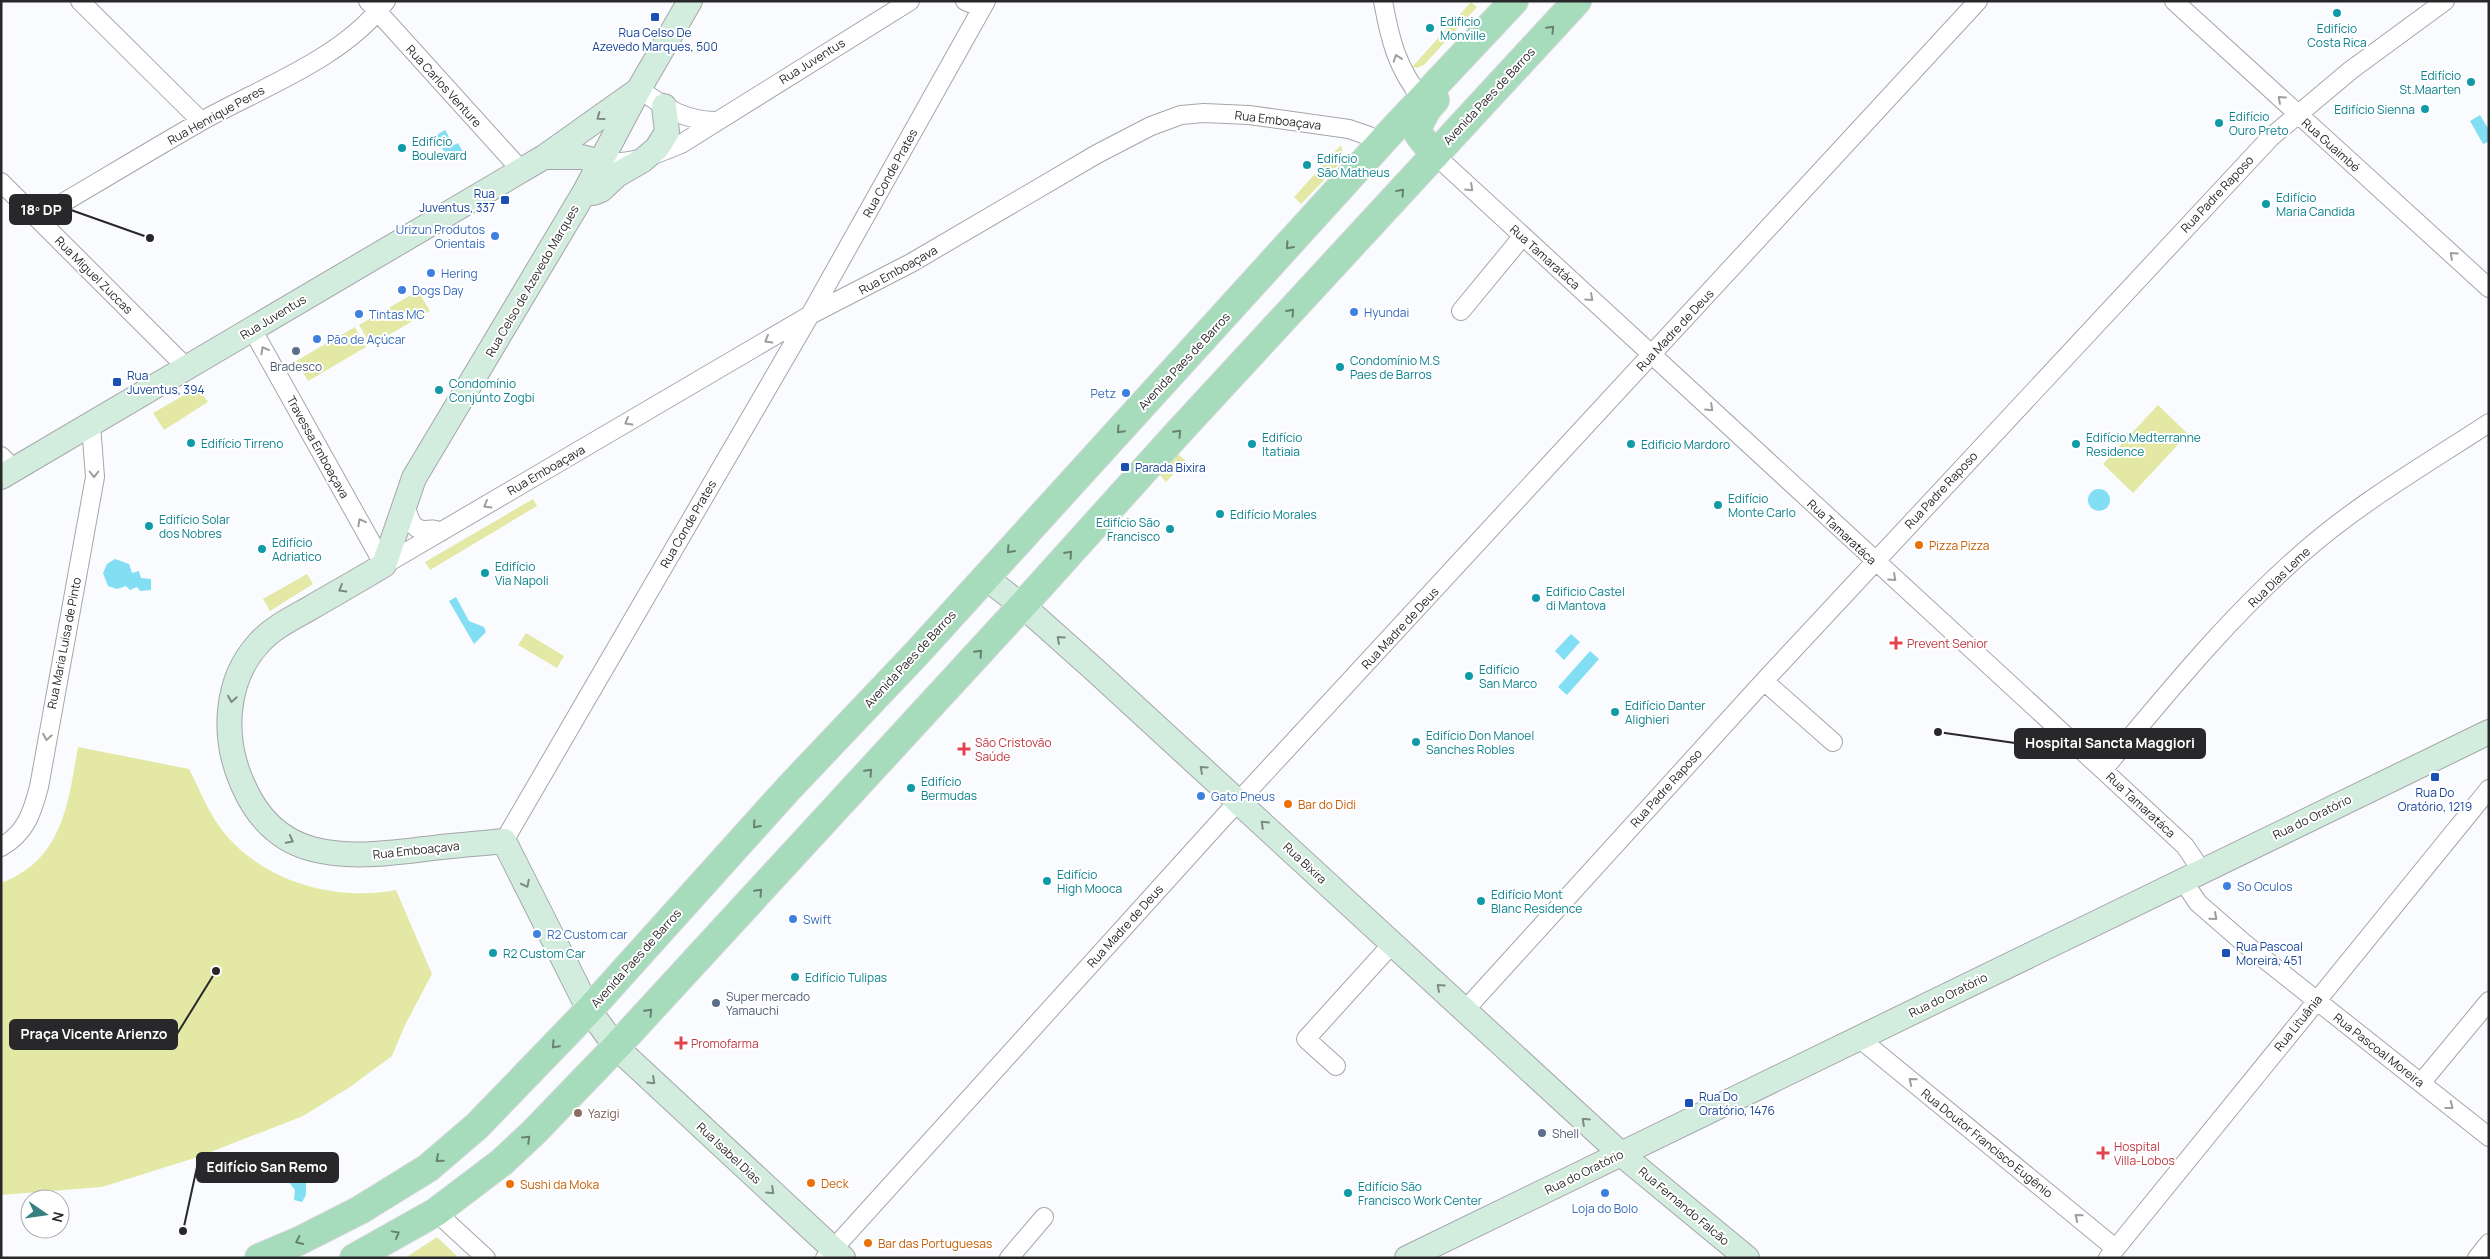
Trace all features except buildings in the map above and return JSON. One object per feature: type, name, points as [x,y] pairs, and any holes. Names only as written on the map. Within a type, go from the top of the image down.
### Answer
[{"type":"main road","name":"Avenida Paes de Barros","points":[[354,1258],[436,1212],[502,1162],[616,1048],[1022,606],[1176,435],[1577,1]]},
{"type":"main road","name":"Avenida Paes de Barros","points":[[259,1258],[299,1241],[360,1210],[428,1168],[477,1126],[589,1010],[788,789],[918,653],[985,577],[1198,347],[1380,144],[1512,3]]},
{"type":"main road","points":[[1435,155],[1419,135],[1417,128],[1422,117],[1427,109],[1500,31],[1512,3]]},
{"type":"street","points":[[80,1],[201,121]]},
{"type":"street","name":"Rua Celso de Azevedo Marques","points":[[384,565],[414,478],[584,193],[639,88],[690,1]]},
{"type":"street","name":"Rua Juventus","points":[[544,157],[582,157],[601,162],[627,162],[643,160],[681,144],[715,121],[910,1]]},
{"type":"street","points":[[965,1],[984,4]]},
{"type":"street","points":[[1383,1],[1388,34],[1399,65],[1422,99]]},
{"type":"street","name":"Rua Madre de Deus","points":[[833,1255],[1239,802],[1978,1]]},
{"type":"street","name":"Rua Guaimbé","points":[[2174,1],[2489,288]]},
{"type":"street","name":"Rua Padre Raposo","points":[[1465,1010],[1764,681],[2258,150],[2351,70],[2445,1]]},
{"type":"street","name":"Rua Conde Prates","points":[[504,840],[810,316],[984,4]]},
{"type":"street","name":"Rua Henrique Peres","points":[[37,218],[201,121],[350,39],[377,5]]},
{"type":"street","name":"Rua Carlos Venture","points":[[377,5],[521,170]]},
{"type":"street","points":[[639,88],[678,115],[697,120],[715,121]]},
{"type":"street","name":"Rua Juventus","points":[[5,467],[91,425],[544,157],[639,88]]},
{"type":"street","points":[[584,193],[593,193],[601,190],[617,175],[643,160],[657,148],[667,132],[664,106]]},
{"type":"street","name":"Rua Emboaçava","points":[[504,840],[378,855],[337,853],[311,848],[288,840],[269,825],[251,803],[241,781],[232,755],[229,723],[231,697],[239,672],[259,642],[286,622],[810,316],[911,263],[1097,154],[1151,126],[1181,115],[1204,113],[1306,123],[1358,132],[1369,136],[1380,144]]},
{"type":"street","name":"Rua Tamaratáca","points":[[1435,155],[1522,237],[1653,355],[1874,562],[2185,846],[2192,876]]},
{"type":"street","name":"Rua Miguel Zuccas","points":[[1,182],[187,368]]},
{"type":"street","points":[[1461,310],[1522,237]]},
{"type":"street","name":"Travessa Emboaçava","points":[[252,329],[384,565]]},
{"type":"street","name":"Rua Dias Leme","points":[[2103,770],[2183,676],[2263,589],[2300,555],[2338,523],[2489,423]]},
{"type":"street","name":"Rua Maria Luisa de Pinto","points":[[2,845],[18,836],[28,824],[39,787],[95,476],[91,425]]},
{"type":"street","points":[[405,503],[410,520],[417,528],[423,530],[433,528],[441,532]]},
{"type":"street","name":"Rua Bixira","points":[[985,577],[1022,606],[1239,802],[1621,1154]]},
{"type":"street","points":[[1764,681],[1833,742]]},
{"type":"street","name":"Rua do Oratório","points":[[1407,1258],[2489,732]]},
{"type":"street","name":"Rua Lituânia","points":[[2112,1253],[2489,789]]},
{"type":"street","points":[[504,840],[589,1010],[616,1048]]},
{"type":"street","name":"Rua Pascoal Moreira","points":[[2192,876],[2198,903],[2244,943],[2489,1137]]},
{"type":"street","points":[[1336,1066],[1306,1039],[1392,944]]},
{"type":"street","points":[[2421,1083],[2488,1001]]},
{"type":"street","name":"Rua Doutor Francisco Eugênio","points":[[1859,1038],[2112,1253]]},
{"type":"street","name":"Rua Isabel Dias","points":[[616,1048],[833,1255]]},
{"type":"street","name":"Rua Fernando Falcão","points":[[1621,1154],[1747,1258]]},
{"type":"street","points":[[436,1212],[486,1258]]},
{"type":"street","points":[[1009,1258],[1044,1217]]},
{"type":"street","points":[[2477,1258],[2489,1243]]},
{"type":"green space","points":[[1471,2],[1477,7],[1424,65],[1417,68],[1412,67]]},
{"type":"green space","points":[[1341,145],[1344,159],[1301,204],[1294,197]]},
{"type":"green space","points":[[418,291],[430,311],[371,345],[359,325]]},
{"type":"green space","points":[[355,327],[366,347],[308,381],[296,361]]},
{"type":"green space","points":[[198,387],[208,402],[164,430],[153,413]]},
{"type":"green space","points":[[2158,405],[2188,434],[2133,493],[2103,464]]},
{"type":"green space","points":[[1178,454],[1186,461],[1166,482],[1159,474]]},
{"type":"green space","points":[[533,499],[537,506],[430,570],[425,562]]},
{"type":"green space","points":[[307,574],[313,584],[270,611],[263,599]]},
{"type":"green space","points":[[526,633],[564,656],[557,668],[518,645]]},
{"type":"green space","points":[[78,747],[189,769],[219,826],[235,845],[275,873],[298,883],[347,893],[372,893],[396,890],[432,974],[405,1025],[392,1056],[350,1087],[303,1116],[198,1157],[102,1187],[70,1190],[20,1189],[20,1193],[1,1195],[1,883],[22,873],[38,860],[50,845],[66,809]]},
{"type":"green space","points":[[437,1237],[459,1258],[405,1258]]},
{"type":"water","points":[[2480,115],[2489,130],[2488,142],[2483,144],[2470,121]]},
{"type":"water","points":[[445,130],[454,145],[458,143],[463,152],[449,160],[435,136]]},
{"type":"water","points":[[2099,489],[2107,492],[2110,500],[2107,508],[2099,511],[2091,508],[2088,500],[2091,492]]},
{"type":"water","points":[[115,559],[129,564],[132,573],[139,571],[141,578],[151,579],[151,590],[140,591],[137,587],[130,590],[126,586],[117,589],[108,586],[103,573],[107,564]]},
{"type":"water","points":[[456,597],[469,621],[484,627],[486,632],[474,644],[449,601]]},
{"type":"water","points":[[1571,634],[1580,642],[1564,660],[1555,651]]},
{"type":"water","points":[[1590,651],[1599,659],[1567,695],[1558,687]]},
{"type":"water","points":[[294,1174],[301,1176],[306,1182],[306,1195],[302,1202],[294,1200],[295,1190],[288,1181]]},
{"type":"place","name":"Edifício Costa Rica","points":[[2337,13]]},
{"type":"place","name":"Rua Celso De Azevedo Marques, 500","points":[[655,17]]},
{"type":"place","name":"Edificio Monville","points":[[1430,28]]},
{"type":"place","name":"Edifício St.Maarten","points":[[2471,82]]},
{"type":"place","name":"Edifício Sienna","points":[[2425,109]]},
{"type":"place","name":"Edifício Ouro Preto","points":[[2219,123]]},
{"type":"place","name":"Edifício Boulevard","points":[[402,148]]},
{"type":"place","name":"Edifício São Matheus","points":[[1307,165]]},
{"type":"place","name":"Rua Juventus, 337","points":[[505,200]]},
{"type":"place","name":"Edifício Maria Candida","points":[[2266,204]]},
{"type":"place","name":"Urizun Produtos Orientais","points":[[495,236]]},
{"type":"place","name":"18º DP","points":[[150,238]]},
{"type":"place","name":"Hering","points":[[431,273]]},
{"type":"place","name":"Dogs Day","points":[[402,290]]},
{"type":"place","name":"Hyundai","points":[[1354,312]]},
{"type":"place","name":"Tintas MC","points":[[359,314]]},
{"type":"place","name":"Pão de Açúcar","points":[[317,339]]},
{"type":"place","name":"Bradesco","points":[[296,351]]},
{"type":"place","name":"Condomínio M.S Paes de Barros","points":[[1340,367]]},
{"type":"place","name":"Rua Juventus, 394","points":[[117,382]]},
{"type":"place","name":"Condomínio Conjunto Zogbi","points":[[439,390]]},
{"type":"place","name":"Petz","points":[[1126,393]]},
{"type":"place","name":"Edifício Tirreno","points":[[191,443]]},
{"type":"place","name":"Edifício Itatiaia","points":[[1252,444]]},
{"type":"place","name":"Edificio Mardoro","points":[[1631,444]]},
{"type":"place","name":"Edifício Medterranne Residence","points":[[2076,444]]},
{"type":"place","name":"Parada Bixira","points":[[1125,467]]},
{"type":"place","name":"Edifício Monte Carlo","points":[[1718,505]]},
{"type":"place","name":"Edifício Morales","points":[[1220,514]]},
{"type":"place","name":"Edifício Solar dos Nobres","points":[[149,526]]},
{"type":"place","name":"Edifício São Francisco","points":[[1170,529]]},
{"type":"place","name":"Pizza Pizza","points":[[1919,545]]},
{"type":"place","name":"Edifício Adriatico","points":[[262,549]]},
{"type":"place","name":"Edifício Via Napoli","points":[[485,573]]},
{"type":"place","name":"Edificio Castel di Mantova","points":[[1536,598]]},
{"type":"place","name":"Prevent Senior","points":[[1896,643]]},
{"type":"place","name":"Edifício San Marco","points":[[1469,676]]},
{"type":"place","name":"Edifício Danter Alighieri","points":[[1615,712]]},
{"type":"place","name":"Hospital Sancta Maggiori","points":[[1938,732]]},
{"type":"place","name":"Edifício Don Manoel Sanches Robles","points":[[1416,742]]},
{"type":"place","name":"São Cristovão Saúde","points":[[964,749]]},
{"type":"place","name":"Rua Do Oratório, 1219","points":[[2435,777]]},
{"type":"place","name":"Edifício Bermudas","points":[[911,788]]},
{"type":"place","name":"Gato Pneus","points":[[1201,796]]},
{"type":"place","name":"Bar do Didi","points":[[1288,804]]},
{"type":"place","name":"Edifício High Mooca","points":[[1047,881]]},
{"type":"place","name":"So Oculos","points":[[2227,886]]},
{"type":"place","name":"Edifício Mont Blanc Residence","points":[[1481,901]]},
{"type":"place","name":"Swift","points":[[793,919]]},
{"type":"place","name":"R2 Custom car","points":[[537,934]]},
{"type":"place","name":"R2 Custom Car","points":[[493,953]]},
{"type":"place","name":"Rua Pascoal Moreira, 451","points":[[2226,953]]},
{"type":"place","name":"Praça Vicente Arienzo","points":[[216,971]]},
{"type":"place","name":"Edifício Tulipas","points":[[795,977]]},
{"type":"place","name":"Super mercado Yamauchi","points":[[716,1003]]},
{"type":"place","name":"Promofarma","points":[[681,1043]]},
{"type":"place","name":"Rua Do Oratório, 1476","points":[[1689,1103]]},
{"type":"place","name":"Yazigi","points":[[578,1113]]},
{"type":"place","name":"Shell","points":[[1542,1133]]},
{"type":"place","name":"Hospital Villa-Lobos","points":[[2103,1153]]},
{"type":"place","name":"Deck","points":[[811,1183]]},
{"type":"place","name":"Sushi da Moka","points":[[510,1184]]},
{"type":"place","name":"Edifício São Francisco Work Center","points":[[1348,1193]]},
{"type":"place","name":"Loja do Bolo","points":[[1605,1193]]},
{"type":"place","name":"Edifício San Remo","points":[[183,1231]]},
{"type":"place","name":"Bar das Portuguesas","points":[[868,1243]]}]
